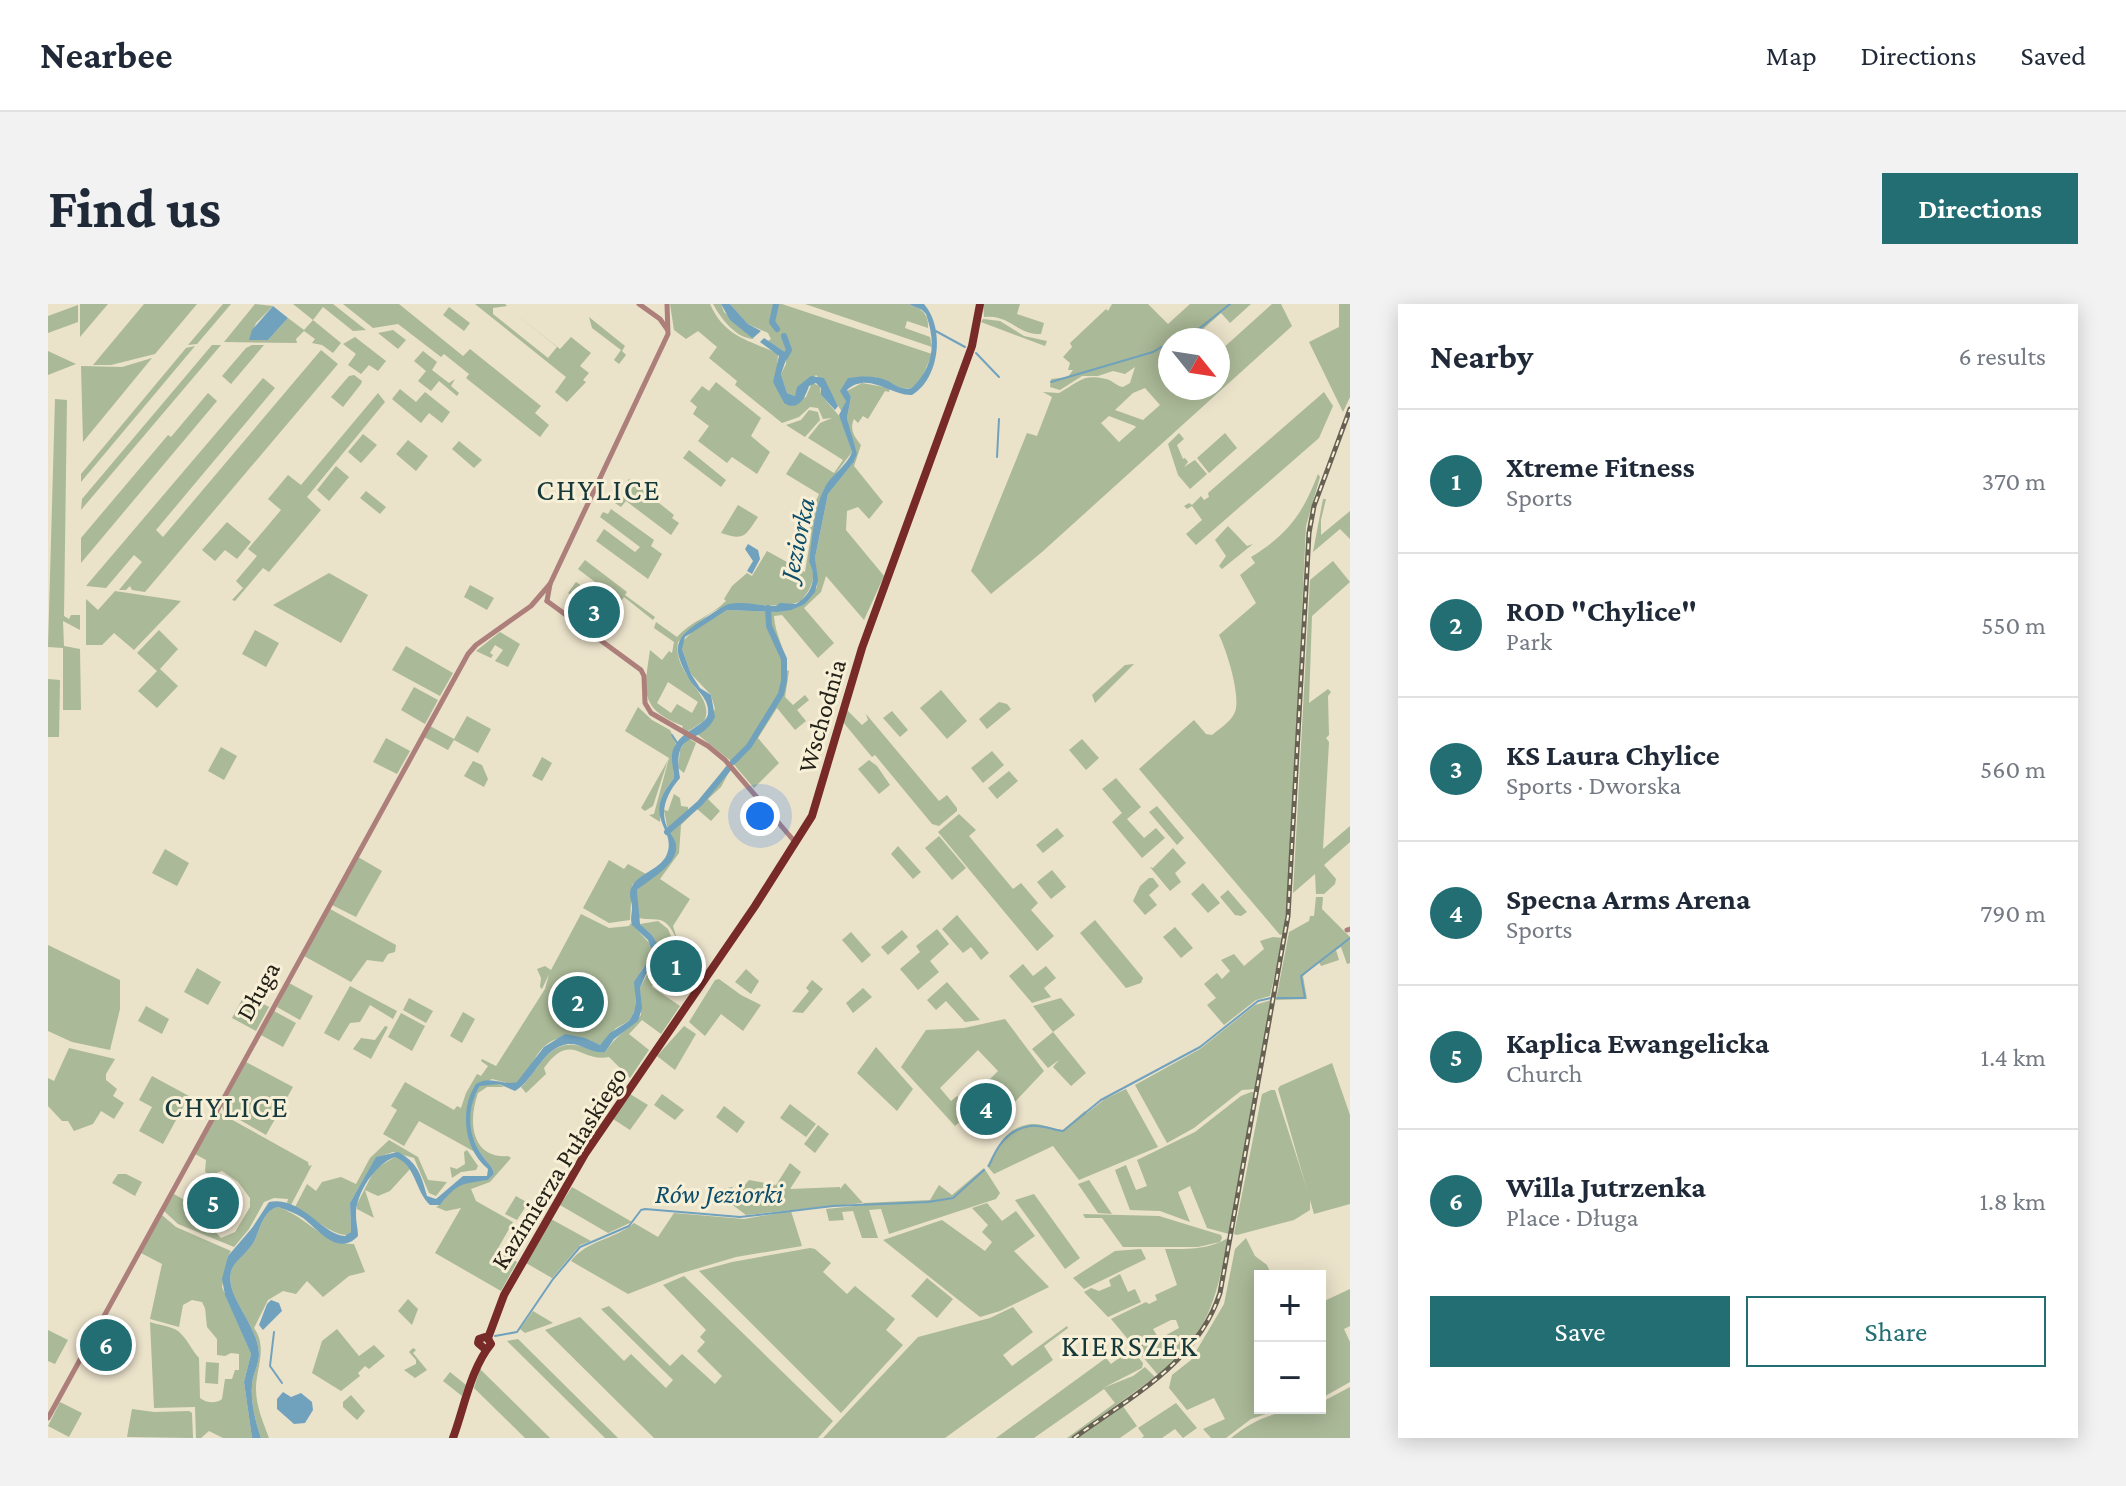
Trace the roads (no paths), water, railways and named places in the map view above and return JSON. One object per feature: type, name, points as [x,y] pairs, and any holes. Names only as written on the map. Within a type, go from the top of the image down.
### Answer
[{"type":"main road","name":"Wschodnia","points":[[714,970],[797,842],[817,803],[860,655],[972,346],[980,304]]},
{"type":"main road","name":"Kazimierza Pułaskiego","points":[[453,1438],[483,1349],[478,1340],[486,1337],[507,1289],[576,1169],[714,970]]},
{"type":"street","points":[[639,304],[651,313],[664,317]]},
{"type":"street","points":[[666,304],[664,317],[667,336],[543,598],[641,670],[647,708],[729,764],[797,842]]},
{"type":"street","name":"Długa","points":[[48,1418],[468,654],[476,645],[543,598]]},
{"type":"water","points":[[721,304],[730,304],[748,324],[761,331],[751,337],[730,320]]},
{"type":"water","points":[[909,304],[924,304],[931,314],[937,339],[934,365],[929,377],[912,395],[871,383],[855,385],[847,390],[851,397],[847,418],[857,454],[828,494],[815,558],[818,580],[815,592],[805,604],[791,610],[727,610],[685,637],[682,649],[691,674],[700,688],[711,695],[715,717],[709,726],[683,745],[680,752],[680,778],[668,796],[664,810],[666,824],[676,844],[675,855],[666,867],[637,890],[640,924],[652,935],[661,950],[659,960],[646,974],[640,988],[642,1008],[638,1021],[614,1039],[605,1052],[573,1044],[559,1046],[515,1091],[499,1084],[480,1086],[472,1104],[470,1122],[478,1150],[494,1174],[488,1180],[460,1186],[440,1205],[430,1205],[407,1166],[395,1157],[380,1166],[363,1190],[357,1207],[358,1236],[351,1242],[336,1243],[303,1218],[285,1209],[278,1207],[269,1212],[252,1244],[234,1265],[230,1279],[236,1299],[253,1331],[259,1354],[252,1393],[261,1438],[252,1438],[244,1382],[251,1354],[225,1295],[222,1279],[228,1256],[269,1202],[291,1204],[336,1234],[345,1236],[351,1232],[350,1203],[376,1157],[398,1152],[410,1160],[423,1181],[427,1196],[436,1199],[463,1176],[487,1176],[488,1169],[474,1151],[467,1129],[467,1105],[476,1084],[487,1080],[517,1082],[544,1047],[565,1034],[600,1045],[610,1033],[629,1021],[636,1003],[634,982],[653,953],[648,940],[632,925],[630,894],[635,882],[667,854],[668,837],[659,813],[664,792],[674,778],[672,754],[679,739],[708,714],[704,699],[682,666],[679,643],[688,631],[726,605],[796,604],[809,591],[813,574],[809,562],[818,504],[828,482],[852,452],[839,415],[846,401],[840,391],[848,378],[863,376],[912,388],[929,363],[932,344],[926,314]]},
{"type":"water","points":[[273,306],[288,318],[268,340],[249,340],[252,330]]},
{"type":"water","points":[[764,338],[788,354],[781,374],[787,393],[795,396],[797,387],[811,376],[824,378],[838,406],[835,410],[821,395],[821,388],[816,383],[809,386],[797,405],[784,403],[773,382],[779,356],[760,342]]},
{"type":"water","points":[[748,544],[758,550],[760,559],[752,574],[747,571],[753,561],[745,549]]},
{"type":"water","points":[[271,1300],[279,1303],[282,1311],[263,1330],[259,1325]]},
{"type":"water","points":[[283,1392],[291,1397],[301,1393],[312,1402],[313,1410],[305,1423],[294,1424],[277,1409],[277,1399]]},
{"type":"waterway","points":[[776,304],[772,322],[777,329]]},
{"type":"waterway","points":[[1200,328],[1230,304]]},
{"type":"waterway","points":[[932,329],[965,347]]},
{"type":"waterway","points":[[784,336],[789,350],[785,357]]},
{"type":"waterway","points":[[1051,382],[1158,349]]},
{"type":"waterway","points":[[976,353],[999,377]]},
{"type":"waterway","points":[[997,457],[999,419]]},
{"type":"waterway","name":"Jeziorka","points":[[733,762],[749,746],[781,694],[784,681],[784,659],[769,626],[768,608]]},
{"type":"waterway","points":[[672,735],[678,744]]},
{"type":"waterway","name":"Jeziorka","points":[[667,832],[700,803],[728,769]]},
{"type":"waterway","name":"Rów Jeziorki","points":[[1277,998],[1305,998],[1301,976],[1350,938]]},
{"type":"waterway","name":"Rów Jeziorki","points":[[989,1166],[999,1146],[1015,1131],[1034,1126],[1063,1131],[1101,1100],[1200,1047],[1258,1001],[1271,998]]},
{"type":"waterway","name":"Rów Jeziorki","points":[[495,1336],[517,1332],[553,1279],[580,1247],[629,1226],[641,1210],[740,1217],[833,1206],[928,1202],[953,1198],[984,1170]]},
{"type":"waterway","points":[[274,1332],[270,1366],[282,1383]]},
{"type":"railway","points":[[1074,1438],[1139,1393],[1178,1359],[1209,1318],[1220,1293],[1288,916],[1309,533],[1314,506],[1350,409]]},
{"type":"place","name":"KS Laura Chylice","points":[[594,612]]},
{"type":"place","name":"Xtreme Fitness","points":[[676,966]]},
{"type":"place","name":"ROD \"Chylice\"","points":[[578,1002]]},
{"type":"place","name":"Specna Arms Arena","points":[[986,1109]]},
{"type":"place","name":"Kaplica Ewangelicka","points":[[213,1203]]},
{"type":"place","name":"Willa Jutrzenka","points":[[106,1345]]},
{"type":"district","name":"CHYLICE","points":[[599,489]]},
{"type":"district","name":"CHYLICE","points":[[227,1106]]},
{"type":"district","name":"KIERSZEK","points":[[1130,1345]]}]
